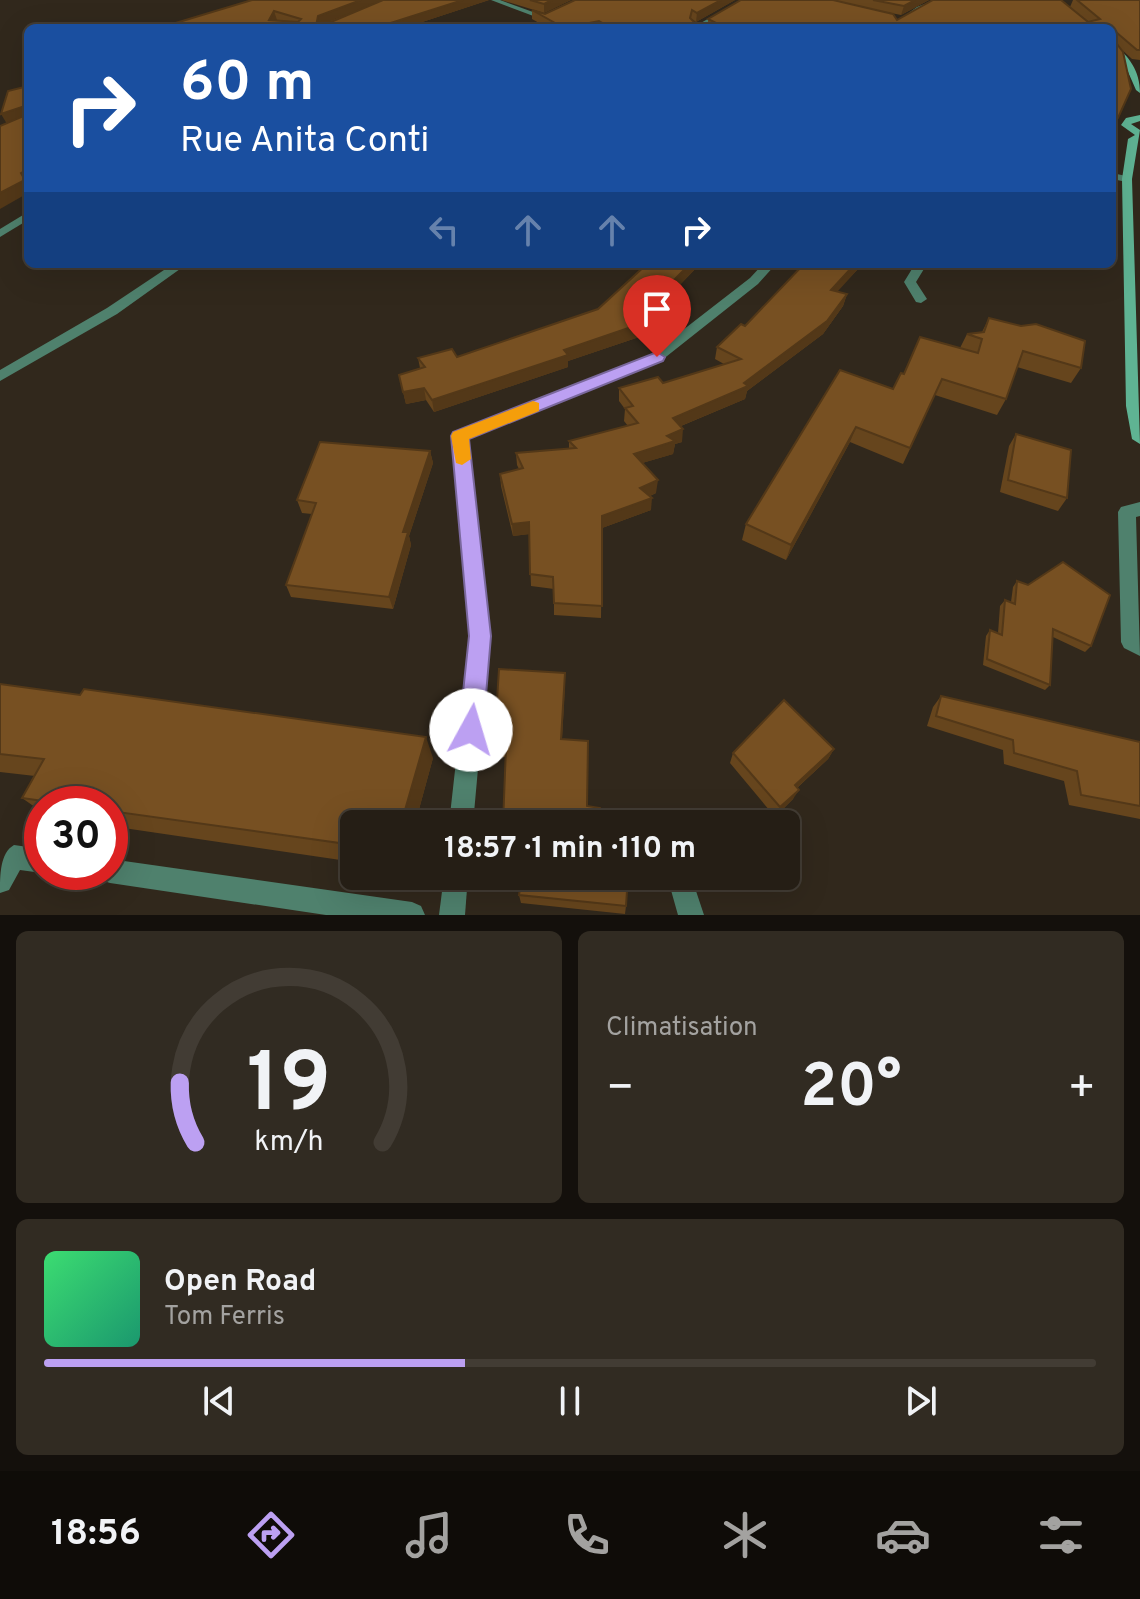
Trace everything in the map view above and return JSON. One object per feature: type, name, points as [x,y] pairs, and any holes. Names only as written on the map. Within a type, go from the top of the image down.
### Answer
[{"type":"street","points":[[494,0],[544,18],[584,0]]},
{"type":"street","points":[[703,24],[746,0]]},
{"type":"street","points":[[898,24],[919,8],[941,0]]},
{"type":"street","points":[[888,17],[903,20]]},
{"type":"street","points":[[1116,50],[1138,75],[1140,90]]},
{"type":"street","points":[[1140,118],[1126,122],[1128,128],[1140,135],[1133,139],[1127,179],[1135,249],[1133,406],[1140,439]]},
{"type":"street","points":[[1116,177],[1127,179]]},
{"type":"street","points":[[0,234],[24,218]]},
{"type":"street","points":[[0,376],[112,311],[175,268]]},
{"type":"street","points":[[462,810],[480,636],[460,436],[657,357],[766,268]]},
{"type":"street","points":[[919,268],[910,282],[921,299]]},
{"type":"street","points":[[1140,509],[1127,512],[1131,642],[1140,647]]},
{"type":"street","points":[[0,881],[7,856]]},
{"type":"street","points":[[128,874],[412,915]]},
{"type":"street","points":[[452,915],[455,890]]},
{"type":"street","points":[[683,890],[691,915]]},
{"type":"building","points":[[252,0],[361,0],[318,16],[317,21],[331,22],[383,0],[463,0],[387,24],[172,24]],"holes":[[[274,11],[301,19],[298,22],[269,20]]]},
{"type":"building","points":[[530,0],[552,0],[544,4]]},
{"type":"building","points":[[575,0],[721,0],[697,13],[692,10],[690,18],[694,24],[604,24],[599,21],[557,24],[532,10],[545,14]]},
{"type":"building","points":[[741,0],[833,0],[893,14],[897,20],[933,0],[1061,0],[1088,22],[1100,19],[1077,0],[1140,0],[1140,50],[1116,32],[1116,24],[718,24],[708,19]]},
{"type":"building","points":[[873,0],[915,0],[904,6]]},
{"type":"building","points":[[1116,43],[1123,52],[1131,89],[1118,118]]},
{"type":"building","points":[[24,87],[24,111],[22,107],[1,114],[8,91]]},
{"type":"building","points":[[24,116],[24,171],[21,173],[24,181],[0,193],[0,126]]},
{"type":"building","points":[[643,268],[686,268],[675,279],[630,304],[649,321],[564,350],[568,355],[432,400],[424,388],[403,392],[399,375],[425,367],[418,358],[452,349],[457,357],[598,309]]},
{"type":"building","points":[[800,268],[851,268],[831,290],[847,294],[827,321],[744,383],[748,386],[673,418],[683,429],[667,436],[675,441],[634,454],[658,480],[640,488],[652,498],[602,516],[602,606],[554,603],[553,577],[530,574],[529,522],[512,524],[500,474],[523,468],[516,453],[576,448],[569,441],[638,423],[625,408],[633,406],[619,388],[658,377],[663,383],[741,359],[717,347],[741,324],[745,326]]},
{"type":"building","points":[[989,318],[1021,326],[1036,324],[1085,341],[1081,368],[1023,351],[1006,399],[942,379],[910,448],[856,427],[791,545],[746,524],[840,370],[893,389],[901,373],[904,374],[920,337],[978,353],[982,339],[967,334],[984,332]]},
{"type":"building","points":[[1016,434],[1071,450],[1067,498],[1008,480]]},
{"type":"building","points":[[320,442],[430,451],[403,532],[408,532],[389,597],[286,585],[316,503],[297,500]]},
{"type":"building","points":[[1063,562],[1110,595],[1091,646],[1053,629],[1050,685],[987,659],[990,630],[1002,635],[1005,600],[1015,604],[1017,581],[1028,585]]},
{"type":"building","points":[[499,669],[565,673],[561,739],[588,741],[587,806],[600,810],[504,810],[506,747],[494,747]]},
{"type":"building","points":[[0,684],[80,695],[84,689],[426,737],[405,810],[340,810],[340,843],[128,814],[128,786],[29,786],[44,759],[0,754]]},
{"type":"building","points":[[941,696],[1140,742],[1140,806],[1081,795],[1077,771],[1014,753],[1013,740],[936,716]]},
{"type":"building","points":[[784,700],[834,749],[795,785],[799,790],[780,807],[733,753]]},
{"type":"building","points":[[520,890],[627,890],[626,906],[519,895]]},
{"type":"slow traffic","points":[[462,459],[460,436],[533,407]]},
{"type":"route","points":[[471,730],[480,636],[460,436],[657,357]]}]
